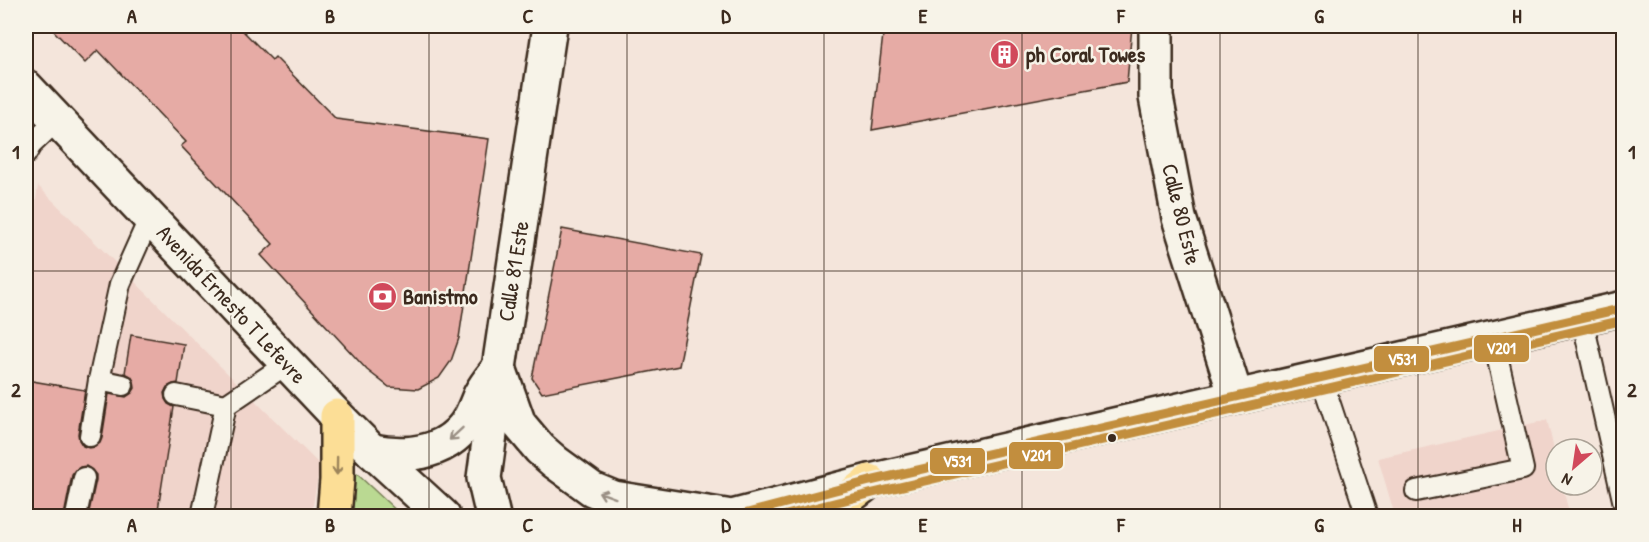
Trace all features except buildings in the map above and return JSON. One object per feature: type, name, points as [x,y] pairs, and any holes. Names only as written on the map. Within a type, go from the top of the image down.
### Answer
[{"type":"main road","name":"Calle 81 Este","points":[[493,516],[484,478],[498,368],[550,26]]},
{"type":"main road","name":"Calle 80 Este","points":[[1156,26],[1156,97],[1179,218],[1236,396]]},
{"type":"main road","name":"Avenida Ernesto T Lefevre","points":[[26,87],[372,451],[443,516]]},
{"type":"main road","points":[[736,516],[870,480],[1623,308]]},
{"type":"main road","points":[[372,451],[414,454],[432,449],[450,440],[471,417],[481,392],[498,368]]},
{"type":"main road","points":[[498,368],[519,424],[540,449],[592,489],[614,498],[726,516]]},
{"type":"main road","points":[[334,516],[338,416]]},
{"type":"main road","points":[[824,516],[870,480]]},
{"type":"lane","points":[[26,154],[31,145],[57,120]]},
{"type":"lane","points":[[90,436],[99,380],[120,284],[150,217]]},
{"type":"lane","points":[[1582,318],[1616,440],[1623,504]]},
{"type":"lane","points":[[1416,491],[1522,469],[1493,338]]},
{"type":"lane","points":[[202,516],[226,405],[288,363]]},
{"type":"lane","points":[[1321,377],[1367,516]]},
{"type":"lane","points":[[99,380],[123,384]]},
{"type":"lane","points":[[176,394],[226,405]]},
{"type":"lane","points":[[76,516],[84,477]]},
{"type":"shaded area","points":[[38,186],[320,465],[311,516],[26,516],[26,267]]},
{"type":"shaded area","points":[[1547,420],[1551,437],[1544,437],[1544,497],[1565,497],[1570,516],[1395,516],[1378,458]]},
{"type":"green space","points":[[357,474],[402,516],[346,516],[348,481]]},
{"type":"transit line","name":"V531","points":[[736,516],[870,481],[1624,308]]},
{"type":"transit line","name":"V201","points":[[782,516],[1624,320]]},
{"type":"place","name":"ph Coral Towes","points":[[1005,54]]},
{"type":"place","name":"Banistmo","points":[[382,296]]}]
